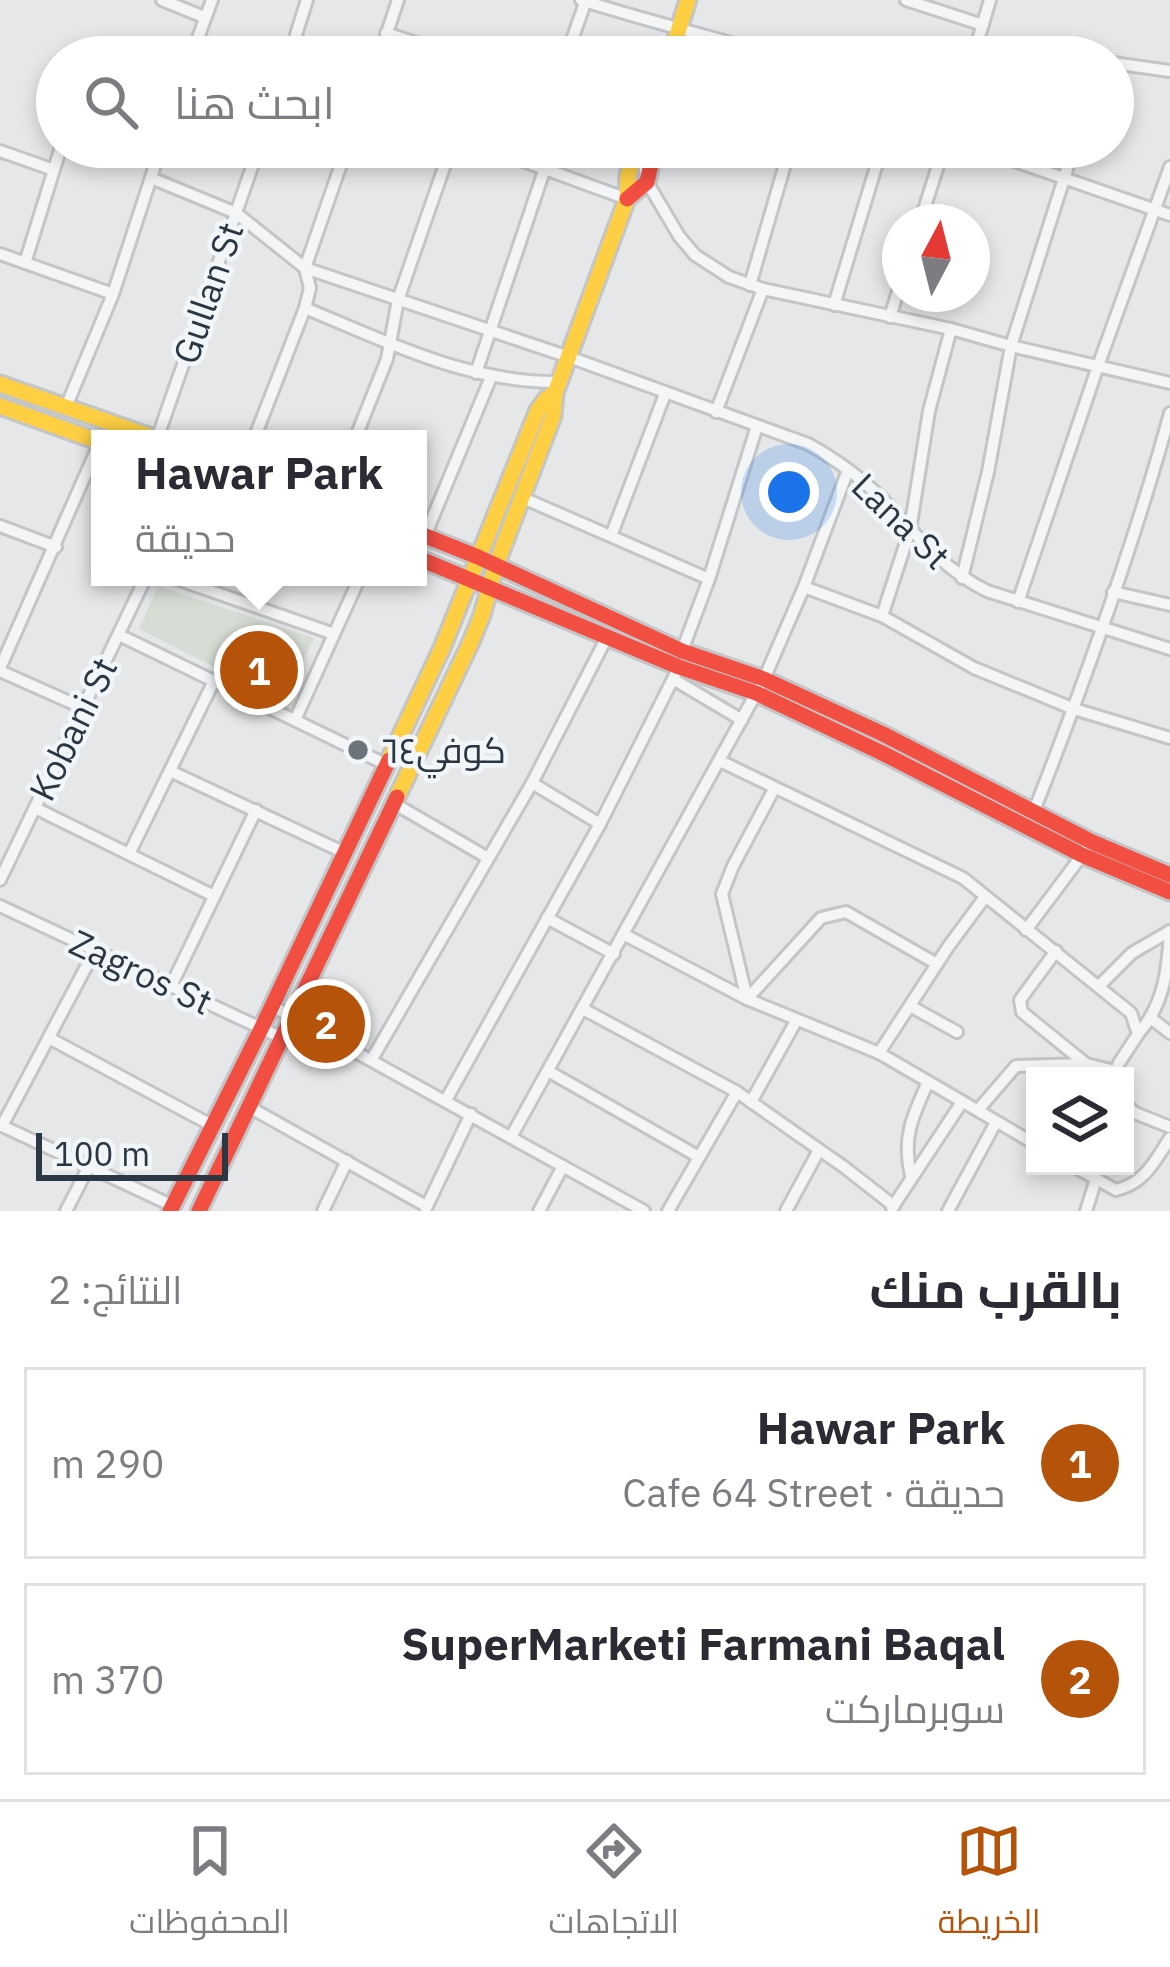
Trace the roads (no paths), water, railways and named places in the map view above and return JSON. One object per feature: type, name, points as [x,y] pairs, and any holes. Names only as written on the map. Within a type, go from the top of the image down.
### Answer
[{"type":"main road","points":[[676,36],[688,0]]},
{"type":"main road","points":[[199,1211],[471,642],[553,416],[557,388],[581,317],[627,200],[631,168]]},
{"type":"main road","points":[[627,200],[646,182],[650,168]]},
{"type":"main road","points":[[0,384],[131,430]]},
{"type":"main road","points":[[172,1208],[442,648],[538,410],[557,388]]},
{"type":"main road","points":[[22,391],[7,409],[91,439]]},
{"type":"main road","points":[[427,537],[496,565],[678,666]]},
{"type":"main road","points":[[427,562],[678,666],[760,686],[883,734],[1034,811],[1087,848],[1169,870]]},
{"type":"main road","points":[[760,686],[1170,892]]},
{"type":"street","points":[[162,0],[204,17]]},
{"type":"street","points":[[198,36],[212,0]]},
{"type":"street","points":[[296,36],[308,0]]},
{"type":"street","points":[[385,36],[398,0]]},
{"type":"street","points":[[573,36],[584,0],[706,36]]},
{"type":"street","points":[[906,0],[983,25]]},
{"type":"street","points":[[979,36],[990,0]]},
{"type":"street","points":[[386,33],[395,36]]},
{"type":"street","points":[[1134,66],[1170,71]]},
{"type":"street","points":[[0,151],[36,164]]},
{"type":"street","points":[[1018,602],[1170,167]]},
{"type":"street","points":[[25,263],[54,170],[48,168]]},
{"type":"street","points":[[66,407],[113,294],[154,168]]},
{"type":"street","name":"Gullan St","points":[[160,430],[252,168]]},
{"type":"street","points":[[258,430],[305,308],[310,288],[305,268],[340,168]]},
{"type":"street","points":[[359,430],[387,359],[398,299],[444,168]]},
{"type":"street","points":[[476,373],[545,168]]},
{"type":"street","points":[[547,168],[627,200]]},
{"type":"street","points":[[643,168],[646,182],[679,236],[695,255],[729,277],[763,289],[1170,383]]},
{"type":"street","points":[[750,285],[784,168]]},
{"type":"street","points":[[834,304],[876,168]]},
{"type":"street","points":[[926,204],[937,168]]},
{"type":"street","points":[[1033,168],[1170,215]]},
{"type":"street","points":[[962,578],[1012,346],[1067,168]]},
{"type":"street","points":[[151,178],[236,213],[305,268]]},
{"type":"street","points":[[0,254],[113,294]]},
{"type":"street","name":"Lana St","points":[[305,268],[808,444],[848,470],[962,578],[1018,602],[1170,650]]},
{"type":"street","points":[[716,412],[763,289]]},
{"type":"street","points":[[305,308],[476,373],[557,388]]},
{"type":"street","points":[[890,317],[892,312]]},
{"type":"street","points":[[882,616],[910,530],[929,411],[951,329]]},
{"type":"street","points":[[427,524],[491,377]]},
{"type":"street","points":[[611,536],[665,394]]},
{"type":"street","points":[[1034,811],[1074,709],[1170,413]]},
{"type":"street","points":[[446,1100],[600,824],[678,666],[757,425]]},
{"type":"street","points":[[83,708],[0,669],[91,463]]},
{"type":"street","points":[[512,1137],[760,686],[848,470]]},
{"type":"street","points":[[523,498],[710,578]]},
{"type":"street","points":[[0,526],[56,547]]},
{"type":"street","name":"Kobani St","points":[[0,880],[142,586]]},
{"type":"street","points":[[197,586],[334,634]]},
{"type":"street","points":[[295,720],[355,586]]},
{"type":"street","points":[[804,587],[882,616],[974,668],[1074,709],[1170,739]]},
{"type":"street","points":[[1113,592],[1170,605]]},
{"type":"street","points":[[119,634],[385,764]]},
{"type":"street","points":[[372,1059],[532,783],[607,638]]},
{"type":"street","points":[[678,666],[742,720]]},
{"type":"street","points":[[129,854],[214,681]]},
{"type":"street","points":[[720,761],[963,878],[1131,1013],[1138,1034]]},
{"type":"street","points":[[170,771],[345,853]]},
{"type":"street","points":[[532,783],[600,824]]},
{"type":"street","points":[[747,1000],[722,894],[775,789]]},
{"type":"street","points":[[395,804],[488,858]]},
{"type":"street","points":[[35,808],[214,896]]},
{"type":"street","points":[[171,986],[256,810]]},
{"type":"street","points":[[1026,930],[1087,848]]},
{"type":"street","points":[[879,1053],[986,897]]},
{"type":"street","name":"Zagros St","points":[[0,906],[282,1038]]},
{"type":"street","points":[[747,1000],[821,918],[846,912],[937,964]]},
{"type":"street","points":[[548,918],[614,954]]},
{"type":"street","points":[[1100,986],[1132,953],[1170,931]]},
{"type":"street","points":[[1118,1067],[1152,1019],[1167,974],[1170,931]]},
{"type":"street","points":[[625,935],[747,1000],[879,1053],[1026,1139]]},
{"type":"street","points":[[95,950],[1,1126],[172,1208]]},
{"type":"street","points":[[1056,951],[1019,1005],[1086,1064]]},
{"type":"street","points":[[272,1006],[644,1211]]},
{"type":"street","points":[[910,1006],[957,1032]]},
{"type":"street","points":[[583,1009],[737,1092],[892,1208],[962,1102]]},
{"type":"street","points":[[1152,1019],[1170,1033]]},
{"type":"street","points":[[751,1102],[796,1021]]},
{"type":"street","points":[[49,1038],[213,1126]]},
{"type":"street","points":[[978,1110],[1016,1066],[1095,1067]]},
{"type":"street","points":[[548,1071],[699,1157]]},
{"type":"street","points":[[911,1177],[905,1153],[908,1133],[928,1082]]},
{"type":"street","points":[[668,1211],[737,1092]]},
{"type":"street","points":[[250,1108],[425,1209],[470,1114]]},
{"type":"street","points":[[1134,1111],[1170,1127]]},
{"type":"street","points":[[948,1211],[996,1122]]},
{"type":"street","points":[[1089,1175],[1116,1190],[1132,1186],[1144,1178],[1170,1138]]},
{"type":"street","points":[[786,1211],[819,1150]]},
{"type":"street","points":[[323,1211],[347,1161]]},
{"type":"street","points":[[538,1211],[563,1166]]},
{"type":"street","points":[[66,1211],[88,1168]]},
{"type":"street","points":[[1088,1210],[1096,1179]]},
{"type":"place","name":"Hawar Park","points":[[259,670]]},
{"type":"place","name":"كوفي٦٤","points":[[358,750]]},
{"type":"place","name":"SuperMarketi Farmani Baqal","points":[[326,1024]]}]
